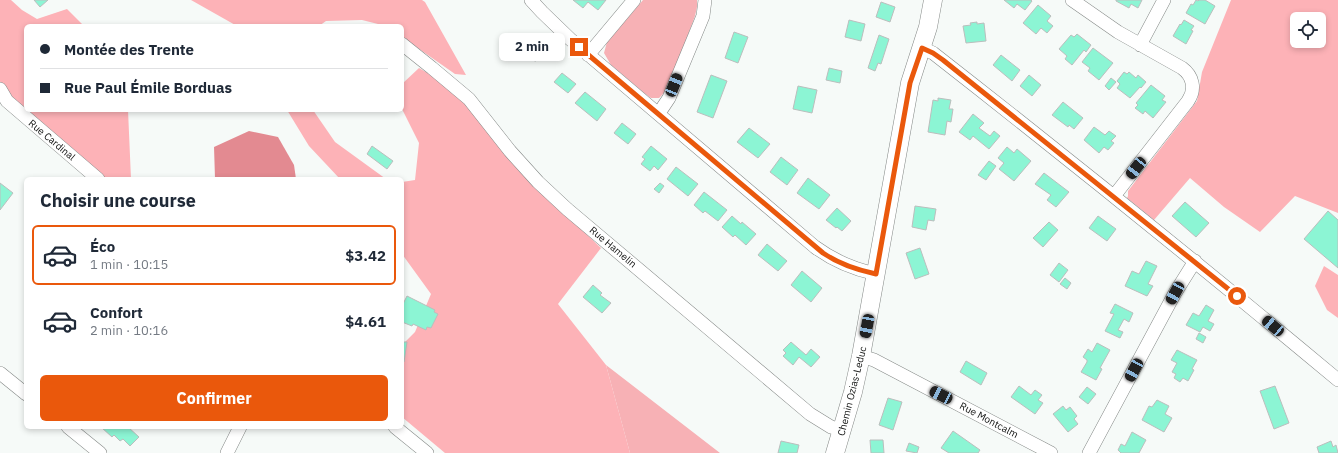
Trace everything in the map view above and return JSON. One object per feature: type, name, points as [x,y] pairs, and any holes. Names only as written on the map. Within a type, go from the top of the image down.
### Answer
[{"type":"street","points":[[531,0],[588,55],[823,253],[850,267],[876,274]]},
{"type":"street","points":[[588,55],[634,0]]},
{"type":"street","points":[[658,113],[669,98],[703,16],[705,0]]},
{"type":"street","name":"Chemin Ozias-Leduc","points":[[835,453],[853,392],[861,356],[910,83],[922,48],[930,19],[933,0]]},
{"type":"street","points":[[1072,0],[1140,45],[1185,70],[1191,79],[1192,90],[1188,101],[1114,196]]},
{"type":"street","points":[[1140,45],[1164,0]]},
{"type":"street","name":"Rue Hamelin","points":[[404,46],[469,99],[510,152],[538,182],[567,209],[810,414],[831,427],[842,430]]},
{"type":"street","points":[[922,48],[933,53],[1114,196],[1338,380]]},
{"type":"street","name":"Rue Cardinal","points":[[0,88],[3,103],[96,177]]},
{"type":"street","points":[[1089,453],[1175,293],[1195,261]]},
{"type":"street","name":"Rue Montcalm","points":[[861,356],[874,360],[1051,453]]},
{"type":"street","points":[[0,373],[24,392]]},
{"type":"street","points":[[70,429],[100,453]]},
{"type":"street","points":[[227,453],[239,429]]},
{"type":"street","points":[[397,429],[427,453]]},
{"type":"shaded area","points":[[0,0],[11,0],[22,10],[37,19],[67,9],[82,24],[24,24],[24,110],[13,101],[0,84]]},
{"type":"shaded area","points":[[191,0],[422,0],[425,2],[466,75],[455,74],[404,38],[404,24],[378,24],[362,20],[326,21],[322,24],[233,24]]},
{"type":"shaded area","points":[[643,0],[697,0],[695,16],[672,78],[664,93],[659,98],[651,98],[644,93],[611,65],[604,53],[607,42]]},
{"type":"shaded area","points":[[1231,0],[1338,0],[1338,213],[1295,196],[1260,232],[1224,207],[1190,178],[1154,220],[1127,198],[1128,191],[1197,101],[1202,72]]},
{"type":"shaded area","points":[[419,68],[446,84],[463,99],[542,192],[601,248],[558,304],[606,365],[630,453],[445,453],[404,419],[404,343],[415,332],[431,294],[404,257],[404,182],[415,180],[419,143],[404,112],[404,82]]},
{"type":"shaded area","points":[[26,112],[128,112],[131,177],[104,177]]},
{"type":"shaded area","points":[[288,112],[314,112],[335,142],[383,177],[338,177],[309,146]]},
{"type":"shaded area","points":[[249,131],[278,137],[294,165],[296,177],[215,177],[214,147]]},
{"type":"shaded area","points":[[1324,266],[1338,275],[1338,318],[1327,310],[1315,286]]},
{"type":"shaded area","points":[[606,365],[720,453],[630,453]]},
{"type":"building","points":[[34,0],[48,0],[40,7]]},
{"type":"building","points":[[573,0],[606,0],[598,10],[588,2],[583,8]]},
{"type":"building","points":[[1004,0],[1032,1],[1025,10],[1017,4],[1014,8]]},
{"type":"building","points":[[1116,0],[1142,0],[1138,8],[1131,4],[1129,8]]},
{"type":"building","points":[[1196,0],[1205,0],[1215,6],[1205,24],[1186,13],[1191,4],[1193,5]]},
{"type":"building","points":[[881,2],[895,7],[890,22],[876,17]]},
{"type":"building","points":[[1038,5],[1051,16],[1047,21],[1053,26],[1047,33],[1041,28],[1036,34],[1023,23]]},
{"type":"building","points":[[849,20],[865,24],[861,41],[845,37]]},
{"type":"building","points":[[1184,20],[1194,26],[1186,44],[1173,36]]},
{"type":"building","points":[[977,22],[977,24],[984,23],[986,41],[966,43],[963,26],[971,25],[970,23]]},
{"type":"building","points":[[734,32],[748,37],[738,63],[725,58]]},
{"type":"building","points":[[1077,34],[1091,45],[1086,52],[1084,50],[1072,65],[1065,59],[1067,56],[1059,49],[1071,35],[1074,37]]},
{"type":"building","points":[[879,35],[889,39],[881,64],[878,63],[875,71],[868,68]]},
{"type":"building","points":[[520,37],[540,41],[536,61],[516,57]]},
{"type":"building","points":[[1093,48],[1113,63],[1099,80],[1088,71],[1090,68],[1082,62]]},
{"type":"building","points":[[1001,55],[1020,70],[1012,81],[993,65]]},
{"type":"building","points":[[829,68],[842,71],[840,83],[826,80]]},
{"type":"building","points":[[1124,72],[1127,74],[1129,72],[1136,78],[1138,75],[1146,82],[1130,98],[1117,88],[1120,84],[1117,81]]},
{"type":"building","points":[[562,73],[576,84],[568,93],[554,82]]},
{"type":"building","points":[[711,75],[727,81],[713,118],[697,112]]},
{"type":"building","points":[[1029,75],[1041,85],[1032,96],[1020,86]]},
{"type":"building","points":[[1111,78],[1116,82],[1109,90],[1105,86]]},
{"type":"building","points":[[1151,85],[1165,96],[1162,100],[1166,102],[1153,118],[1145,111],[1143,114],[1135,108],[1138,105],[1136,103]]},
{"type":"building","points":[[798,86],[817,90],[812,113],[793,109]]},
{"type":"building","points":[[585,92],[606,109],[597,121],[575,103]]},
{"type":"building","points":[[938,98],[951,100],[949,109],[953,109],[951,122],[947,121],[945,135],[928,132],[933,100],[938,101]]},
{"type":"building","points":[[1063,102],[1083,118],[1074,129],[1069,125],[1068,127],[1052,115]]},
{"type":"building","points":[[973,114],[984,123],[979,128],[990,136],[994,131],[1000,136],[989,149],[973,136],[970,140],[959,132]]},
{"type":"building","points":[[622,123],[636,134],[628,144],[614,133]]},
{"type":"building","points":[[1094,127],[1105,135],[1109,131],[1116,136],[1111,141],[1114,143],[1108,150],[1104,147],[1099,153],[1084,140]]},
{"type":"building","points":[[749,128],[770,144],[758,158],[737,142]]},
{"type":"building","points":[[372,146],[393,161],[387,169],[367,154]]},
{"type":"building","points":[[651,146],[667,159],[658,170],[654,166],[650,171],[641,164],[645,159],[642,157]]},
{"type":"building","points":[[1007,147],[1014,153],[1017,149],[1031,161],[1014,181],[999,169],[1004,163],[998,158]]},
{"type":"building","points":[[781,157],[798,170],[787,185],[770,172]]},
{"type":"building","points":[[989,161],[996,166],[986,180],[978,175]]},
{"type":"building","points":[[676,167],[698,184],[688,196],[667,179]]},
{"type":"building","points":[[1044,173],[1069,192],[1056,207],[1047,200],[1051,195],[1035,184]]},
{"type":"building","points":[[808,178],[830,195],[819,209],[797,193]]},
{"type":"building","points":[[0,183],[13,193],[0,210]]},
{"type":"building","points":[[660,183],[664,186],[659,193],[654,189]]},
{"type":"building","points":[[704,192],[727,210],[718,221],[705,211],[703,213],[694,205]]},
{"type":"building","points":[[1185,202],[1209,223],[1196,237],[1172,216]]},
{"type":"building","points":[[915,206],[936,209],[934,221],[928,220],[926,230],[912,227]]},
{"type":"building","points":[[837,208],[851,221],[842,231],[826,220]]},
{"type":"building","points":[[1328,211],[1338,220],[1338,268],[1304,239]]},
{"type":"building","points":[[732,216],[756,234],[746,245],[735,235],[733,237],[722,227]]},
{"type":"building","points":[[1098,216],[1116,229],[1107,241],[1089,228]]},
{"type":"building","points":[[1049,222],[1058,230],[1043,247],[1033,238]]},
{"type":"building","points":[[767,244],[787,261],[778,271],[758,255]]},
{"type":"building","points":[[920,248],[929,274],[915,279],[906,253]]},
{"type":"building","points":[[1146,261],[1157,266],[1148,284],[1153,286],[1147,296],[1125,286],[1132,271],[1139,274]]},
{"type":"building","points":[[1059,263],[1068,270],[1059,282],[1050,275]]},
{"type":"building","points":[[802,271],[822,288],[811,302],[791,285]]},
{"type":"building","points":[[1065,278],[1071,283],[1067,289],[1060,284]]},
{"type":"building","points":[[593,285],[602,293],[600,295],[611,303],[602,313],[583,297]]},
{"type":"building","points":[[407,296],[435,310],[434,312],[438,314],[431,328],[427,327],[426,330],[413,324],[412,326],[404,323],[404,302]]},
{"type":"building","points":[[1115,304],[1133,313],[1129,322],[1124,319],[1118,330],[1123,332],[1120,338],[1105,331],[1114,314],[1110,313]]},
{"type":"building","points":[[1206,305],[1214,310],[1208,321],[1214,324],[1210,331],[1203,327],[1200,332],[1186,325],[1193,313],[1199,316]]},
{"type":"building","points":[[1199,333],[1206,337],[1203,343],[1196,339]]},
{"type":"building","points":[[404,342],[407,342],[404,362]]},
{"type":"building","points":[[791,342],[806,355],[811,349],[820,357],[811,367],[799,357],[793,365],[783,356],[786,353],[783,350]]},
{"type":"building","points":[[1097,343],[1110,350],[1100,368],[1102,369],[1096,380],[1081,372],[1087,362],[1087,360],[1083,357],[1088,349],[1092,352]]},
{"type":"building","points":[[1177,350],[1197,360],[1188,381],[1183,378],[1180,382],[1174,378],[1176,374],[1172,372],[1177,363],[1171,360]]},
{"type":"building","points":[[966,361],[987,373],[981,385],[960,372]]},
{"type":"building","points":[[1019,386],[1031,395],[1035,390],[1042,395],[1038,400],[1043,403],[1035,414],[1011,397]]},
{"type":"building","points":[[1275,386],[1289,423],[1274,429],[1260,391]]},
{"type":"building","points":[[1087,387],[1096,394],[1088,404],[1079,397]]},
{"type":"building","points":[[888,398],[902,402],[893,430],[879,425]]},
{"type":"building","points":[[1157,400],[1169,406],[1165,414],[1172,418],[1164,432],[1142,420],[1149,406],[1152,407]]},
{"type":"building","points":[[1063,406],[1066,410],[1070,407],[1077,416],[1074,419],[1078,424],[1068,432],[1053,414]]},
{"type":"building","points":[[103,429],[130,429],[139,437],[130,446],[123,439],[120,441],[114,435],[112,437]]},
{"type":"building","points":[[953,431],[980,450],[978,453],[949,453],[941,448]]},
{"type":"building","points":[[1132,432],[1146,440],[1139,453],[1121,453],[1118,450],[1121,444],[1125,446]]},
{"type":"building","points":[[870,440],[883,440],[884,453],[871,453]]},
{"type":"building","points":[[781,441],[799,445],[797,453],[778,453]]},
{"type":"building","points":[[1331,441],[1333,447],[1336,445],[1338,453],[1319,453],[1317,447]]},
{"type":"building","points":[[909,443],[919,447],[917,453],[906,451]]},
{"type":"route","points":[[579,47],[823,253],[846,265],[876,274],[910,83],[922,48],[943,60],[1237,296]]}]
